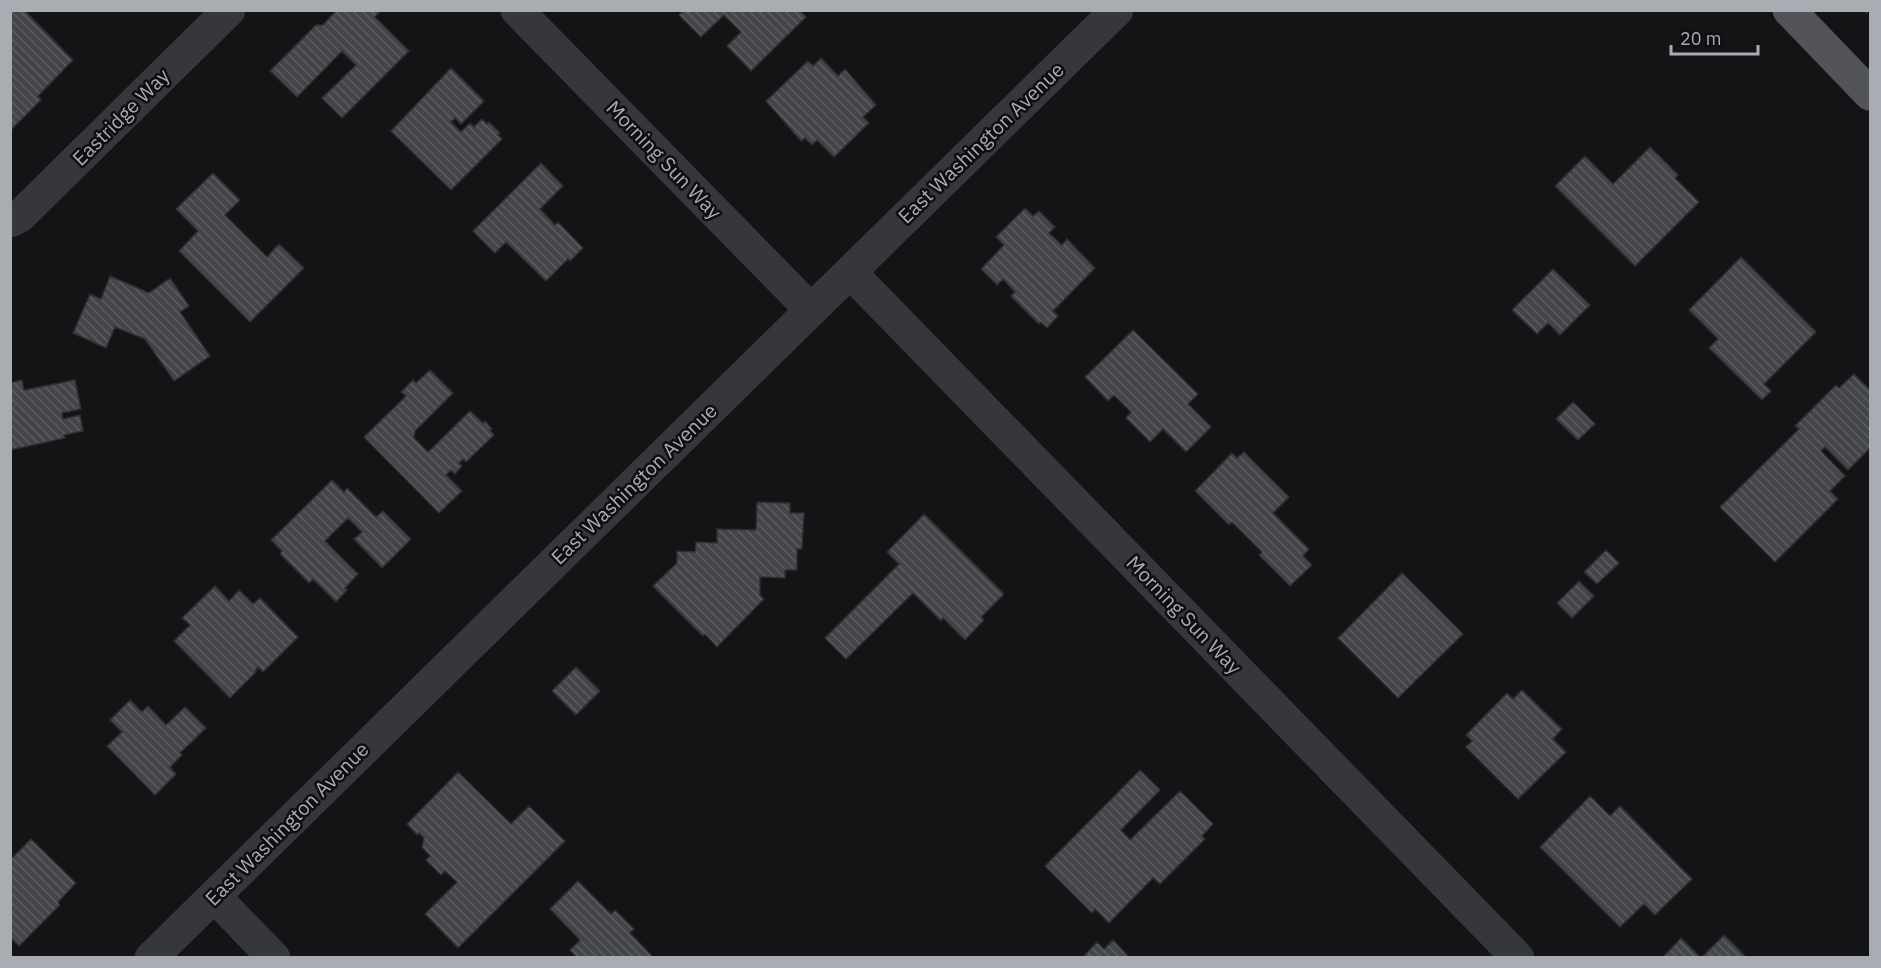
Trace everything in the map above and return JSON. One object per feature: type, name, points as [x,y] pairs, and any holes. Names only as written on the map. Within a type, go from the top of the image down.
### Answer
[{"type":"main road","points":[[1789,10],[1870,94]]},
{"type":"street","name":"Eastridge Way","points":[[10,221],[20,216],[229,10]]},
{"type":"street","name":"Morning Sun Way","points":[[517,10],[811,310]]},
{"type":"street","name":"East Washington Avenue","points":[[152,957],[1117,10]]},
{"type":"street","name":"Morning Sun Way","points":[[850,272],[1518,957]]},
{"type":"street","points":[[214,896],[274,957]]},
{"type":"path","points":[[1866,10],[1870,15]]},
{"type":"building","points":[[10,10],[24,10],[73,60],[38,96],[41,100],[10,131]]},
{"type":"building","points":[[337,10],[381,10],[375,17],[409,51],[342,118],[322,98],[356,65],[342,51],[297,97],[270,71],[316,25],[323,25]]},
{"type":"building","points":[[684,10],[799,10],[806,17],[751,71],[727,46],[741,32],[724,15],[701,37],[679,15]]},
{"type":"building","points":[[821,58],[838,76],[845,69],[876,105],[863,117],[869,123],[834,157],[817,140],[812,145],[805,138],[801,141],[766,101],[808,61],[813,66]]},
{"type":"building","points":[[451,68],[484,101],[461,124],[455,118],[451,122],[461,132],[470,123],[474,127],[482,119],[487,124],[489,122],[500,133],[498,135],[502,139],[451,190],[391,131]]},
{"type":"building","points":[[1650,147],[1678,175],[1675,178],[1699,202],[1635,266],[1555,186],[1585,156],[1613,184]]},
{"type":"building","points":[[541,163],[563,186],[540,209],[555,225],[558,222],[583,248],[546,281],[506,242],[495,253],[473,231]]},
{"type":"building","points":[[213,173],[240,200],[225,215],[267,257],[279,244],[304,268],[250,322],[179,251],[198,231],[176,209]]},
{"type":"building","points":[[1025,208],[1033,216],[1039,211],[1055,227],[1049,233],[1062,245],[1067,239],[1095,268],[1053,311],[1058,316],[1047,328],[1041,322],[1039,324],[1011,296],[1015,292],[1003,279],[997,285],[981,269],[1004,245],[996,237]]},
{"type":"building","points":[[1741,257],[1816,332],[1764,384],[1771,391],[1762,400],[1709,348],[1718,339],[1689,310]]},
{"type":"building","points":[[1553,269],[1590,305],[1560,335],[1548,323],[1537,334],[1512,310]]},
{"type":"building","points":[[110,276],[149,293],[170,278],[189,306],[180,312],[210,356],[174,381],[145,339],[115,327],[106,348],[73,333],[90,294],[101,299]]},
{"type":"building","points":[[1133,330],[1198,394],[1188,404],[1211,427],[1186,452],[1163,429],[1150,442],[1126,418],[1131,412],[1114,395],[1108,401],[1085,377]]},
{"type":"building","points":[[430,370],[453,393],[415,431],[414,438],[428,452],[470,411],[483,423],[485,421],[494,435],[466,462],[463,459],[459,463],[462,466],[455,474],[451,470],[446,475],[462,491],[439,513],[364,437],[406,396],[401,392],[413,380],[416,383]]},
{"type":"building","points":[[1854,374],[1870,390],[1870,448],[1848,470],[1825,447],[1821,451],[1845,476],[1830,491],[1838,499],[1775,562],[1720,507],[1799,429],[1795,426],[1836,385],[1839,388]]},
{"type":"building","points":[[22,380],[24,390],[75,380],[81,409],[62,413],[63,419],[80,415],[83,431],[64,435],[65,438],[10,450],[10,383]]},
{"type":"building","points":[[1573,402],[1595,424],[1578,440],[1556,419]]},
{"type":"building","points":[[1244,452],[1289,497],[1273,513],[1309,549],[1303,556],[1312,565],[1290,586],[1259,555],[1262,552],[1232,522],[1229,525],[1195,491],[1232,453],[1237,458]]},
{"type":"building","points":[[332,480],[344,492],[347,488],[376,517],[383,511],[411,539],[382,568],[354,539],[362,532],[348,518],[325,541],[358,574],[336,602],[313,579],[309,583],[280,554],[282,551],[271,540]]},
{"type":"building","points":[[757,502],[790,503],[790,513],[804,513],[802,549],[797,549],[797,570],[785,570],[785,578],[760,577],[760,595],[764,599],[717,647],[653,586],[677,563],[677,551],[695,552],[696,542],[717,543],[717,529],[756,530]]},
{"type":"building","points":[[924,514],[1004,594],[981,617],[984,620],[965,640],[943,618],[941,621],[913,593],[846,659],[825,638],[899,564],[887,552]]},
{"type":"building","points":[[1606,550],[1619,563],[1597,584],[1584,572]]},
{"type":"building","points":[[1402,573],[1463,634],[1398,698],[1338,638]]},
{"type":"building","points":[[1579,581],[1594,596],[1572,618],[1557,603]]},
{"type":"building","points":[[215,586],[229,601],[239,590],[253,604],[260,598],[298,637],[263,672],[258,667],[256,672],[230,698],[174,641],[190,625],[182,618]]},
{"type":"building","points":[[576,667],[600,691],[576,715],[552,691]]},
{"type":"building","points":[[1522,690],[1562,729],[1553,739],[1566,752],[1518,799],[1466,747],[1472,741],[1466,735],[1507,693],[1513,699]]},
{"type":"building","points":[[130,700],[142,712],[148,706],[166,725],[185,707],[206,728],[180,753],[182,755],[170,767],[176,774],[155,795],[107,746],[122,732],[110,720]]},
{"type":"building","points":[[1140,770],[1160,790],[1121,830],[1130,840],[1180,791],[1213,824],[1202,836],[1205,839],[1160,884],[1153,878],[1109,923],[1095,909],[1092,913],[1045,866]]},
{"type":"building","points":[[458,772],[511,824],[529,806],[565,841],[458,948],[425,914],[457,882],[445,871],[441,875],[426,860],[430,856],[422,847],[424,838],[419,833],[417,835],[407,824]]},
{"type":"building","points":[[1590,796],[1610,816],[1620,806],[1692,879],[1655,915],[1644,904],[1620,927],[1540,847]]},
{"type":"building","points":[[31,839],[76,883],[58,902],[60,905],[19,946],[10,937],[10,860]]},
{"type":"building","points":[[578,881],[611,914],[615,910],[634,929],[630,933],[654,958],[577,958],[570,950],[580,940],[550,909]]},
{"type":"building","points":[[1724,935],[1747,958],[1701,958]]},
{"type":"building","points":[[1681,938],[1701,958],[1662,958]]},
{"type":"building","points":[[1113,940],[1130,958],[1082,958],[1097,942],[1104,949]]}]
